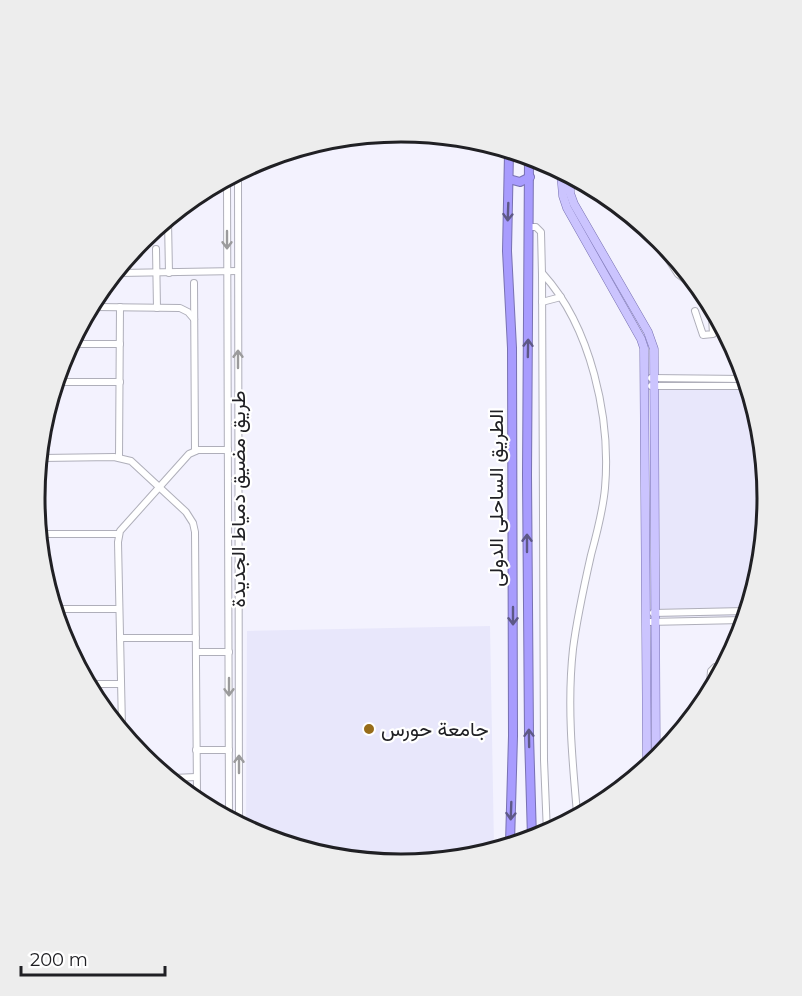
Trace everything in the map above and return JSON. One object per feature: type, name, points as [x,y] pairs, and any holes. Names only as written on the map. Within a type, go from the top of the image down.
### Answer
[{"type":"highway","name":"الطريق الساحلى الدولى","points":[[509,159],[507,251],[512,348],[513,736],[510,837]]},
{"type":"highway","name":"الطريق الساحلى الدولى","points":[[529,166],[527,476],[532,829]]},
{"type":"highway","points":[[509,179],[519,182],[530,177]]},
{"type":"main road","points":[[561,181],[567,208],[641,339],[645,354],[656,747]]},
{"type":"main road","points":[[570,185],[570,193],[576,209],[651,340],[654,353],[652,617],[647,755]]},
{"type":"street","name":"طريق مضيق دمياط الجديدة","points":[[238,182],[239,814]]},
{"type":"street","name":"طريق مضيق دمياط الجديدة","points":[[227,188],[229,809]]},
{"type":"street","points":[[529,227],[536,227],[541,232],[544,760],[547,822]]},
{"type":"street","points":[[167,229],[169,273]]},
{"type":"street","points":[[156,249],[157,308]]},
{"type":"street","points":[[125,273],[238,271]]},
{"type":"street","points":[[542,274],[561,297],[575,324],[592,369],[604,427],[605,488],[579,612],[570,683],[572,758],[576,807]]},
{"type":"street","points":[[194,283],[195,451]]},
{"type":"street","points":[[542,302],[561,297]]},
{"type":"street","points":[[101,307],[183,309],[194,320]]},
{"type":"street","points":[[119,457],[120,307]]},
{"type":"street","points":[[695,311],[703,335],[712,334],[712,326]]},
{"type":"street","points":[[81,344],[120,344]]},
{"type":"street","points":[[645,382],[736,379]]},
{"type":"street","points":[[65,382],[120,382]]},
{"type":"street","points":[[654,382],[739,386]]},
{"type":"street","points":[[122,719],[119,534],[124,524],[186,456],[195,451],[228,450]]},
{"type":"street","points":[[47,458],[119,457],[135,463],[186,512],[194,527],[197,789]]},
{"type":"street","points":[[228,494],[238,493]]},
{"type":"street","points":[[47,534],[119,534]]},
{"type":"street","points":[[63,609],[119,609]]},
{"type":"street","points":[[652,617],[738,611]]},
{"type":"street","points":[[652,617],[735,620]]},
{"type":"street","points":[[120,638],[196,638]]},
{"type":"street","points":[[196,652],[229,652]]},
{"type":"street","points":[[98,684],[121,684]]},
{"type":"street","points":[[196,750],[229,750]]},
{"type":"street","points":[[181,778],[196,777]]},
{"type":"shaded area","points":[[650,382],[737,382],[745,406],[754,452],[757,498],[754,544],[745,590],[737,616],[651,617]]},
{"type":"shaded area","name":"جامعة حورس","points":[[490,626],[494,842],[424,853],[355,851],[309,842],[246,818],[247,631]]},
{"type":"place","name":"جامعة حورس","points":[[369,729]]}]
